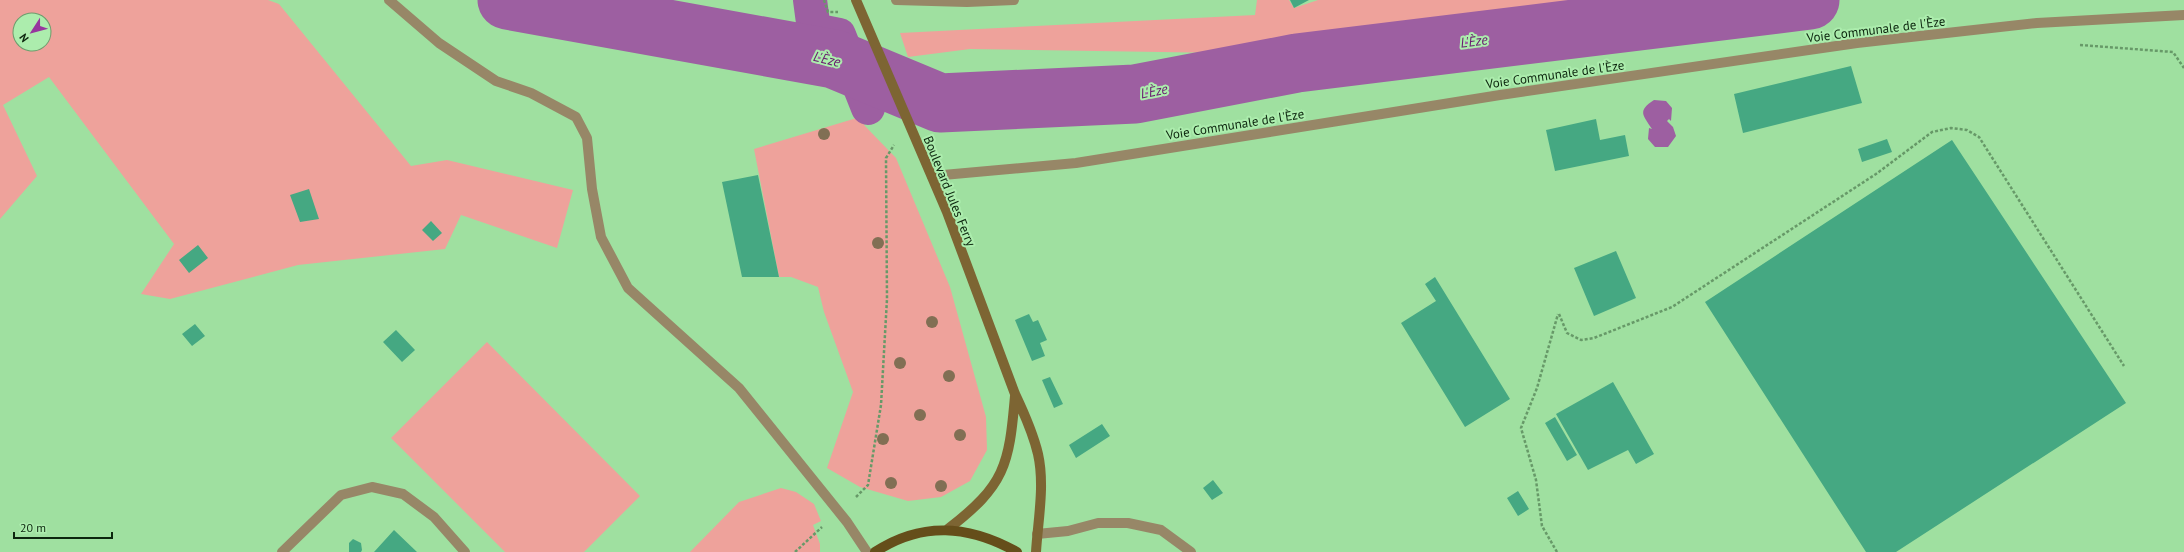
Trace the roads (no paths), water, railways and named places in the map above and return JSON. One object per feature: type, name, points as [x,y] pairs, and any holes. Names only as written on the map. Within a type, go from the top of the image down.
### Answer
[{"type":"main road","name":"Boulevard Jules Ferry","points":[[856,0],[932,176],[1015,394],[1027,421],[1038,454],[1040,496],[1036,552]]},
{"type":"main road","name":"Boulevard Jules Ferry","points":[[948,529],[972,510],[986,496],[999,478],[1011,443],[1015,394]]},
{"type":"main road","points":[[875,552],[889,543],[912,534],[948,529],[972,533],[995,540],[1017,552]]},
{"type":"street","points":[[389,0],[439,43],[496,80],[531,93],[576,117],[587,138],[592,189],[602,237],[628,288],[740,388],[847,522],[867,552]]},
{"type":"street","points":[[896,0],[967,2],[1014,0]]},
{"type":"street","name":"Voie Communale de l'Èze","points":[[932,176],[1076,163],[1492,96],[1857,43],[2037,23],[2184,15]]},
{"type":"street","points":[[282,552],[341,495],[372,487],[403,494],[434,517],[465,552]]},
{"type":"street","points":[[1037,534],[1068,531],[1098,522],[1128,524],[1161,530],[1191,552]]},
{"type":"waterway","name":"L'Èze","points":[[507,0],[834,59],[940,103],[1135,94],[1297,63],[1810,0]]},
{"type":"waterway","points":[[810,0],[814,30],[839,35],[868,108]]}]
